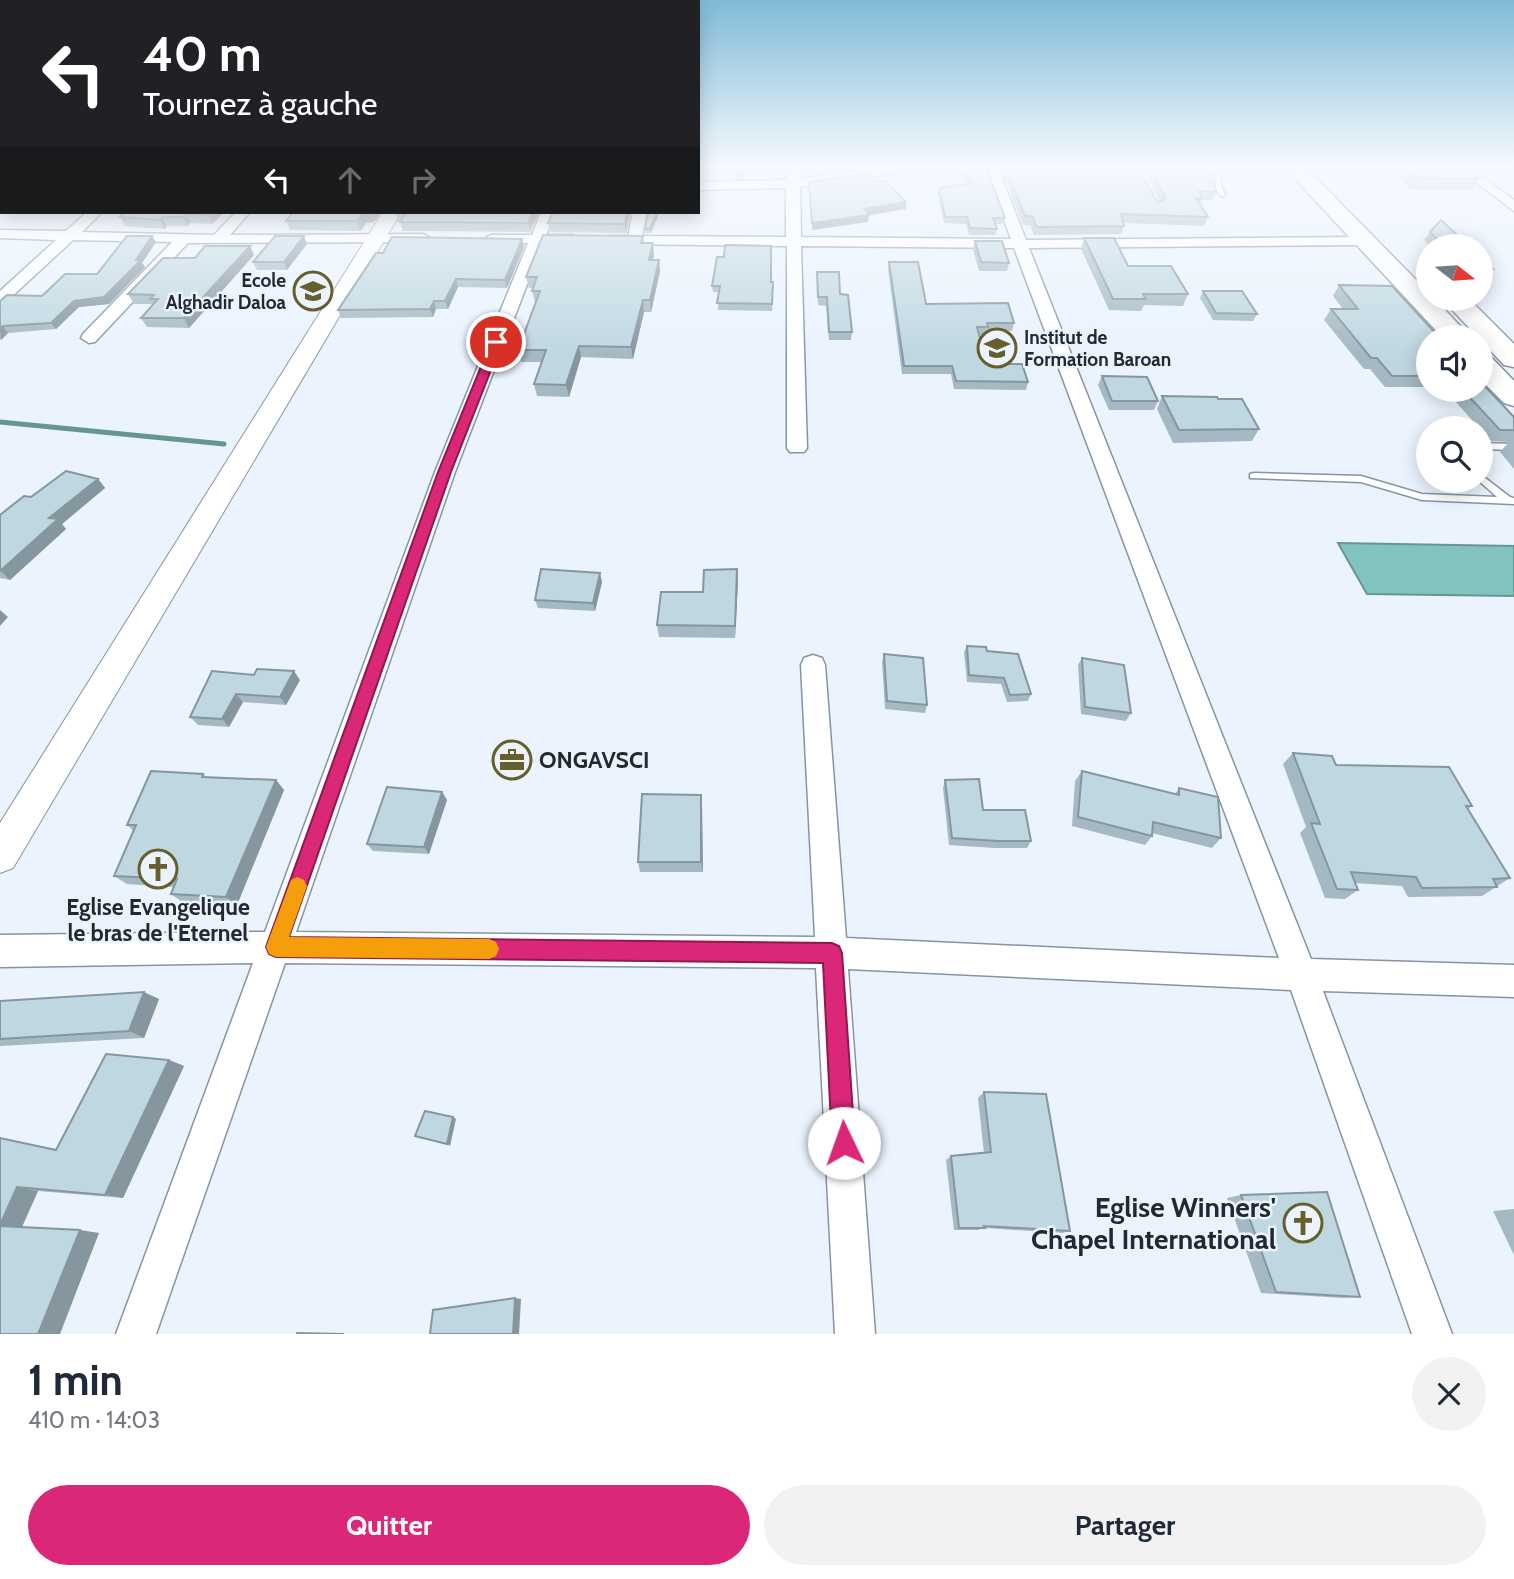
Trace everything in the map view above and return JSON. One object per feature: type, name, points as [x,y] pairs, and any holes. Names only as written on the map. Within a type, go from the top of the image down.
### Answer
[{"type":"highway","points":[[1369,230],[1377,237]]},
{"type":"highway","points":[[1372,230],[1448,325]]},
{"type":"highway","points":[[1467,312],[1514,359]]},
{"type":"highway","points":[[1493,375],[1514,397]]},
{"type":"street","points":[[0,299],[74,230]]},
{"type":"street","points":[[218,239],[226,230]]},
{"type":"street","points":[[0,856],[380,230]]},
{"type":"street","points":[[136,1334],[440,485],[541,230]]},
{"type":"street","points":[[634,240],[636,230]]},
{"type":"street","points":[[792,230],[799,394],[797,448]]},
{"type":"street","points":[[1016,230],[1301,975],[1432,1334]]},
{"type":"street","points":[[0,234],[218,239],[443,239]]},
{"type":"street","points":[[470,239],[1022,244],[1377,237]]},
{"type":"street","points":[[89,338],[184,238]]},
{"type":"street","points":[[813,665],[855,1334]]},
{"type":"street","points":[[0,951],[276,947],[832,953],[1301,975],[1514,981]]},
{"type":"lane","points":[[1493,446],[1514,447]]},
{"type":"lane","points":[[1254,476],[1361,479],[1422,497],[1511,501]]},
{"type":"lane","points":[[1493,487],[1511,501]]},
{"type":"shaded area","points":[[1338,543],[1514,546],[1514,596],[1367,594]]},
{"type":"building","points":[[1432,230],[1452,230],[1456,234],[1432,234]]},
{"type":"building","points":[[543,235],[643,236],[641,243],[653,243],[649,260],[659,260],[650,300],[643,300],[631,347],[579,346],[566,385],[534,384],[546,350],[518,350],[540,291],[532,291],[537,277],[526,277]]},
{"type":"building","points":[[127,236],[152,236],[136,260],[141,260],[104,297],[74,301],[51,323],[3,326],[0,329],[0,301],[7,295],[42,296],[65,274],[97,274]]},
{"type":"building","points":[[275,236],[304,236],[284,262],[253,262]]},
{"type":"building","points":[[392,237],[522,239],[505,280],[456,279],[445,301],[434,301],[430,309],[338,310],[376,253],[383,253]]},
{"type":"building","points":[[1084,238],[1114,238],[1128,266],[1171,266],[1188,294],[1143,294],[1146,299],[1113,299]]},
{"type":"building","points":[[975,241],[1002,241],[1009,263],[981,262]]},
{"type":"building","points":[[725,245],[771,246],[772,304],[717,303],[720,286],[712,286],[717,257],[724,257]]},
{"type":"building","points":[[205,246],[250,246],[184,318],[141,318],[158,299],[150,299],[154,295],[128,294],[163,258],[195,258]]},
{"type":"building","points":[[889,262],[918,262],[926,304],[1008,303],[1014,323],[987,323],[988,327],[977,327],[987,364],[1022,364],[1028,382],[956,381],[952,366],[904,366]]},
{"type":"building","points":[[817,272],[839,272],[840,294],[848,295],[852,332],[829,332],[827,297],[818,297]]},
{"type":"building","points":[[1339,285],[1392,286],[1428,325],[1416,325],[1416,376],[1392,376],[1377,358],[1371,358],[1331,309],[1358,309]]},
{"type":"building","points":[[1203,291],[1242,291],[1257,314],[1216,313]]},
{"type":"building","points":[[1102,376],[1147,377],[1158,401],[1112,401]]},
{"type":"building","points":[[1493,395],[1514,417],[1514,430],[1500,430],[1493,422],[1493,416],[1487,416],[1474,402],[1493,402]]},
{"type":"building","points":[[1162,396],[1242,399],[1259,429],[1179,430]]},
{"type":"building","points":[[66,471],[98,479],[49,518],[58,519],[0,571],[0,515],[24,496],[31,497]]},
{"type":"building","points":[[541,569],[600,573],[593,603],[535,600]]},
{"type":"building","points":[[737,569],[735,626],[657,625],[661,592],[703,592],[704,570]]},
{"type":"building","points":[[967,646],[1018,654],[1031,694],[1010,695],[1004,678],[969,675]]},
{"type":"building","points":[[884,654],[923,658],[927,705],[887,701]]},
{"type":"building","points":[[1082,658],[1124,665],[1131,713],[1085,707]]},
{"type":"building","points":[[257,669],[294,671],[280,697],[236,694],[222,719],[190,717],[212,671],[254,675]]},
{"type":"building","points":[[1293,753],[1332,756],[1336,765],[1449,767],[1472,806],[1466,806],[1510,878],[1493,879],[1497,887],[1422,888],[1416,877],[1351,872],[1358,890],[1337,889],[1311,823],[1320,824]]},
{"type":"building","points":[[151,771],[203,774],[202,777],[276,780],[226,897],[171,894],[177,879],[114,876],[136,825],[127,825]]},
{"type":"building","points":[[1082,771],[1179,795],[1179,788],[1218,797],[1221,838],[1153,822],[1152,836],[1078,817]]},
{"type":"building","points":[[979,779],[983,810],[1025,810],[1031,841],[952,838],[945,780]]},
{"type":"building","points":[[387,787],[442,792],[424,847],[367,844]]},
{"type":"building","points":[[642,794],[701,795],[701,862],[638,862]]},
{"type":"building","points":[[144,992],[129,1031],[0,1039],[0,1001]]},
{"type":"building","points":[[106,1054],[169,1060],[105,1195],[17,1187],[0,1225],[0,1138],[56,1150]]},
{"type":"building","points":[[984,1092],[1046,1094],[1070,1231],[984,1226],[985,1228],[959,1228],[951,1156],[991,1152]]},
{"type":"building","points":[[425,1111],[453,1117],[447,1144],[415,1136]]},
{"type":"building","points":[[1327,1192],[1360,1297],[1276,1292],[1241,1195]]},
{"type":"building","points":[[0,1226],[80,1230],[38,1334],[0,1334]]},
{"type":"building","points":[[515,1298],[513,1334],[430,1334],[433,1310]]},
{"type":"waterway","points":[[0,422],[224,444]]},
{"type":"slow traffic","points":[[297,886],[276,947],[489,949]]},
{"type":"place","name":"Ecole Alghadir Daloa","points":[[313,291]]},
{"type":"place","name":"Institut de Formation Baroan","points":[[997,348]]},
{"type":"place","name":"ONGAVSCI","points":[[512,760]]},
{"type":"place","name":"Eglise Evangelique le bras de l'Eternel","points":[[158,869]]},
{"type":"place","name":"Eglise Winners' Chapel International","points":[[1303,1223]]},
{"type":"route","points":[[496,342],[445,472],[276,947],[832,953],[844,1143]]}]
